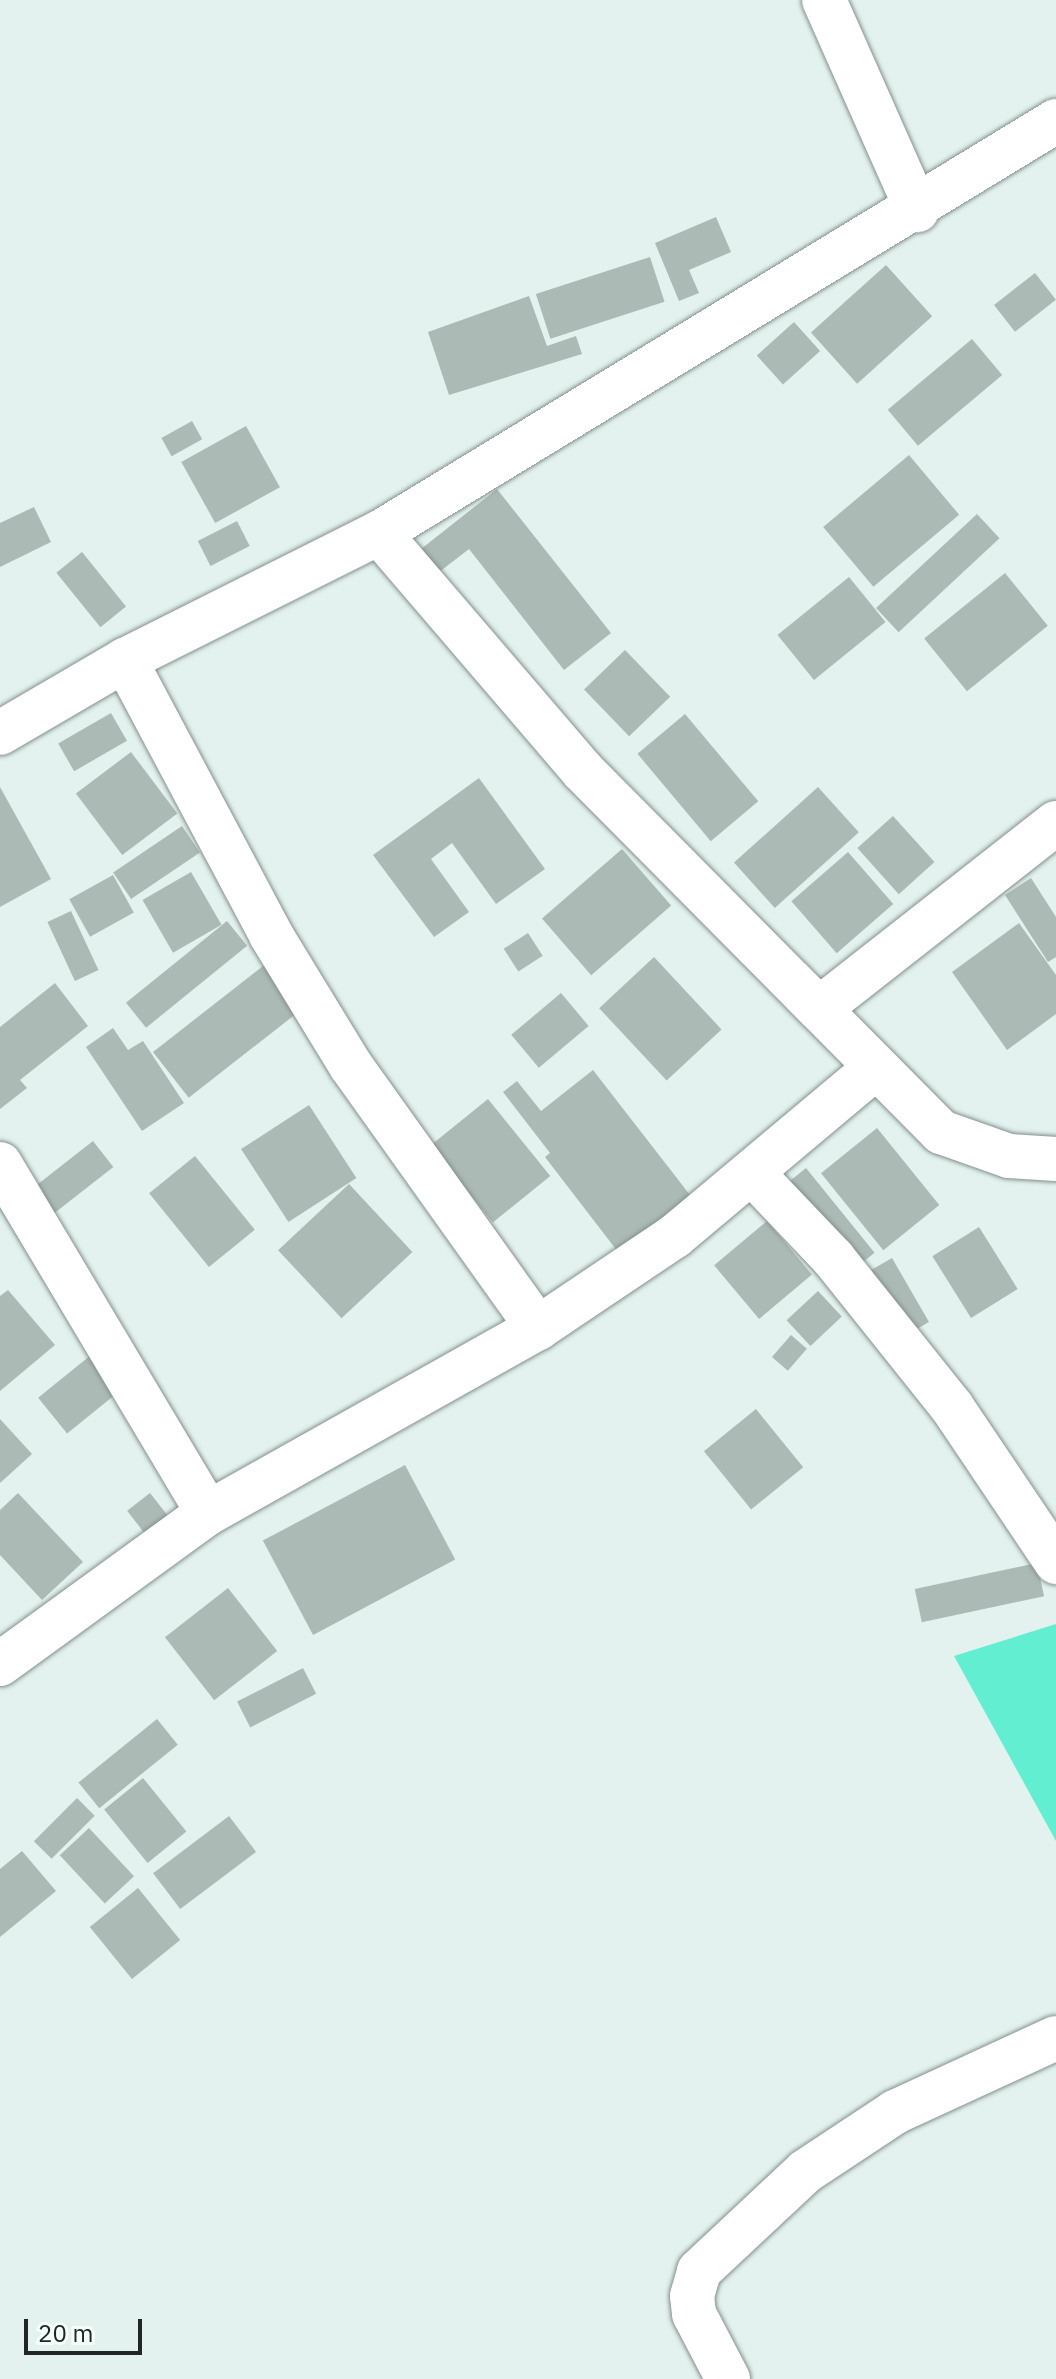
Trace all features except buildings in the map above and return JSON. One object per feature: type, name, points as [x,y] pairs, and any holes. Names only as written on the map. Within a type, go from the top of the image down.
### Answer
[{"type":"street","points":[[824,0],[917,210]]},
{"type":"street","points":[[0,733],[125,660],[379,533],[616,385],[1052,130]]},
{"type":"street","points":[[379,533],[582,770],[820,1008],[874,1069],[941,1132],[1009,1156],[1056,1159]]},
{"type":"street","points":[[125,660],[271,935],[351,1066],[538,1328]]},
{"type":"street","points":[[820,1008],[1056,823]]},
{"type":"street","points":[[0,1664],[73,1606],[208,1513],[538,1328],[675,1236],[754,1175],[874,1069]]},
{"type":"street","points":[[0,1164],[208,1513]]},
{"type":"street","points":[[754,1175],[833,1258],[952,1407],[1056,1562]]},
{"type":"street","points":[[728,2379],[694,2314],[692,2296],[699,2271],[806,2171],[895,2112],[1056,2038]]},
{"type":"green space","points":[[1056,1624],[1056,1841],[954,1656]]}]
